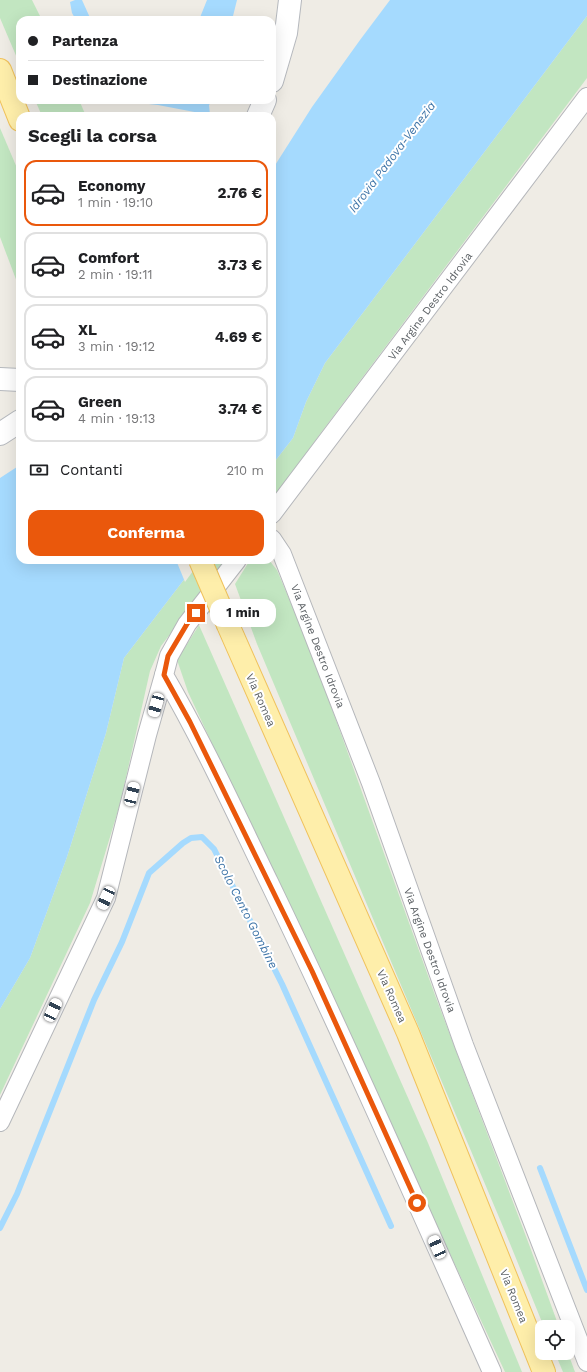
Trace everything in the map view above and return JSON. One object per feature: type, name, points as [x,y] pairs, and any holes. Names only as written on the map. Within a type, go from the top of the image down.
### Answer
[{"type":"main road","points":[[276,68],[286,34],[290,0]]},
{"type":"main road","points":[[0,70],[17,112]]},
{"type":"main road","points":[[0,379],[16,380]]},
{"type":"main road","points":[[0,434],[16,424]]},
{"type":"main road","name":"Via Romea","points":[[202,564],[408,1033],[544,1372]]},
{"type":"street","name":"Via Argine Destro Idrovia","points":[[276,509],[587,97]]},
{"type":"street","name":"Via Argine Destro Idrovia","points":[[276,545],[282,554],[371,783],[464,1045],[587,1362]]},
{"type":"street","points":[[0,1122],[106,898],[168,656],[187,624],[234,564]]},
{"type":"street","points":[[164,675],[184,709],[312,971],[492,1372]]},
{"type":"green space","points":[[0,0],[32,0],[40,16],[16,16],[16,56],[0,18]]},
{"type":"green space","points":[[587,16],[587,78],[276,494],[276,460],[293,438],[306,402],[325,363]]},
{"type":"green space","points":[[37,104],[81,104],[84,112],[40,112]]},
{"type":"green space","points":[[0,128],[16,166],[16,279],[0,237]]},
{"type":"green space","points":[[196,564],[224,564],[161,646],[150,671],[120,804],[90,903],[0,1095],[0,1009],[30,958],[67,857],[106,733],[124,658]]},
{"type":"green space","points":[[248,564],[272,564],[277,570],[313,656],[435,995],[556,1320],[541,1320],[257,644],[235,584]]},
{"type":"green space","points":[[199,625],[428,1143],[522,1372],[505,1372],[188,692],[177,660]]},
{"type":"green space","points":[[558,1360],[571,1360],[575,1372],[563,1372]]},
{"type":"water","points":[[82,0],[89,16],[74,16],[70,2]]},
{"type":"water","points":[[207,0],[237,0],[233,16],[201,16]]},
{"type":"water","name":"Idrovia Padova-Venezia","points":[[390,0],[587,0],[587,16],[325,363],[306,402],[293,438],[276,460],[276,164],[312,107]]},
{"type":"water","points":[[149,104],[210,104],[210,112],[194,112]]},
{"type":"water","points":[[16,468],[16,564],[196,564],[124,658],[106,733],[67,857],[30,958],[0,1009],[0,478]]},
{"type":"pier","points":[[178,564],[198,564],[185,582]]},
{"type":"waterway","name":"Scolo Cento Gombine","points":[[0,1228],[17,1194],[94,1000],[122,942],[149,873],[183,843],[191,838],[202,837],[214,849],[282,984],[391,1226]]},
{"type":"waterway","name":"Scolo Cento Gombine","points":[[540,1168],[587,1290]]},
{"type":"route","points":[[196,613],[187,624],[168,656],[164,675],[184,709],[312,971],[417,1203]]}]
